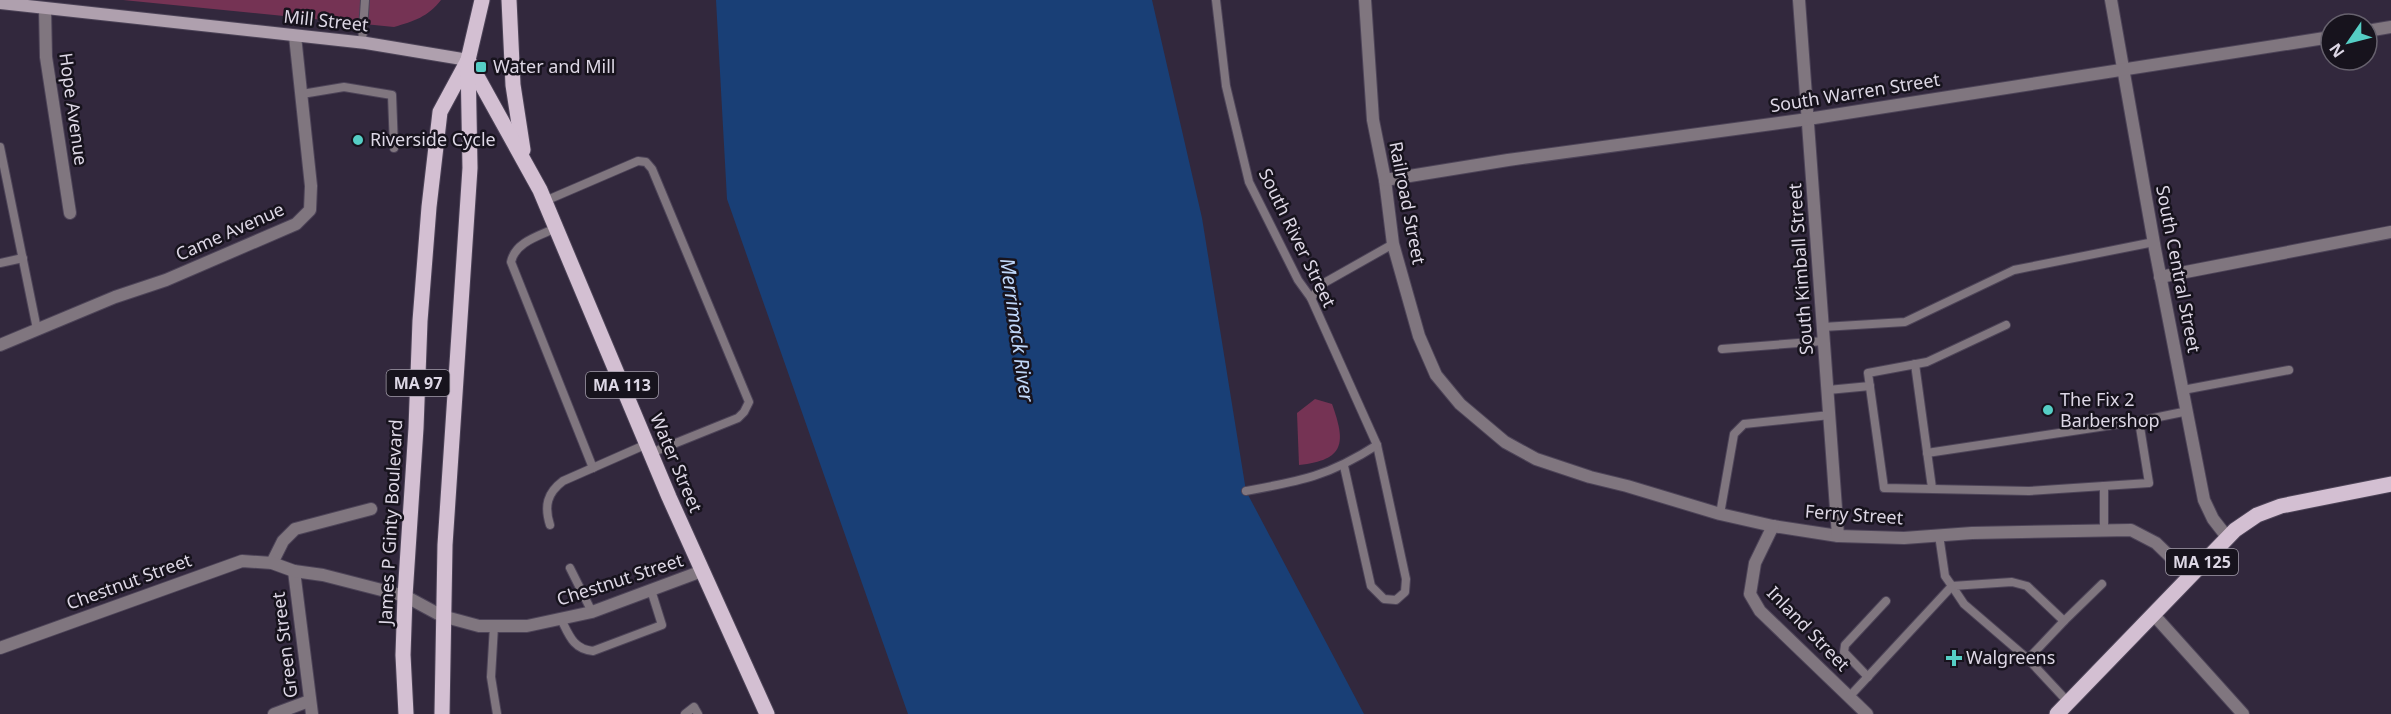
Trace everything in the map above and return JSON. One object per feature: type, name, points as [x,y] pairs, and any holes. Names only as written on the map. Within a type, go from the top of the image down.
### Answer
[{"type":"main road","name":"MA 97","points":[[442,714],[445,545],[470,168],[468,60],[482,0]]},
{"type":"main road","name":"Water Street","points":[[509,0],[513,85],[524,159]]},
{"type":"main road","name":"Mill Street","points":[[2,2],[45,9],[362,43],[468,60]]},
{"type":"main road","name":"Water Street","points":[[468,60],[545,201],[702,571],[767,714]]},
{"type":"main road","name":"James P Ginty Boulevard","points":[[406,714],[403,655],[405,596],[416,428],[420,321],[429,207],[440,112],[468,60]]},
{"type":"main road","name":"MA 125","points":[[2057,714],[2227,537],[2257,515],[2281,506],[2391,484]]},
{"type":"street","name":"Railroad Street","points":[[1365,0],[1373,120],[1393,244],[1419,336],[1436,375],[1466,410],[1512,447]]},
{"type":"street","name":"South Kimball Street","points":[[1799,0],[1838,536]]},
{"type":"street","name":"South Central Street","points":[[2111,0],[2160,277],[2204,500],[2212,519],[2227,537]]},
{"type":"street","name":"Hope Avenue","points":[[45,9],[46,57],[70,213]]},
{"type":"street","name":"Came Avenue","points":[[0,345],[115,297],[166,280],[296,224],[310,210],[311,186],[295,36]]},
{"type":"street","name":"South Warren Street","points":[[1384,180],[1508,160],[1808,119],[2319,39]]},
{"type":"street","points":[[2160,277],[2391,232]]},
{"type":"street","name":"Ferry Street","points":[[1512,447],[1536,459],[1590,477],[1720,514],[1773,526],[1838,536],[1904,538],[2131,530],[2156,543],[2189,575]]},
{"type":"street","points":[[272,563],[283,541],[294,529],[370,510]]},
{"type":"street","name":"Inland Street","points":[[1773,526],[1755,563],[1750,594],[1760,611],[1867,714]]},
{"type":"street","name":"Chestnut Street","points":[[0,648],[242,561],[272,563],[294,571],[323,575],[405,596],[442,615],[479,626],[527,626],[592,612],[702,571]]},
{"type":"street","name":"Green Street","points":[[294,571],[312,714]]},
{"type":"street","points":[[2153,614],[2242,714]]},
{"type":"street","points":[[274,714],[309,701]]},
{"type":"lane","points":[[362,43],[365,0]]},
{"type":"lane","name":"South River Street","points":[[1216,0],[1226,86],[1249,182],[1298,279],[1311,298],[1377,445],[1406,579],[1405,592],[1396,600],[1384,599],[1371,586],[1344,466]]},
{"type":"lane","points":[[302,94],[344,87],[392,95],[394,148]]},
{"type":"lane","points":[[0,147],[37,329]]},
{"type":"lane","points":[[545,201],[638,161],[646,162],[652,169],[749,402],[738,418],[593,468],[564,481],[555,487],[546,505],[550,525]]},
{"type":"lane","points":[[556,228],[518,248],[511,262],[593,468]]},
{"type":"lane","points":[[1823,327],[1905,322],[2014,270],[2154,242]]},
{"type":"lane","points":[[1311,298],[1324,283],[1393,244]]},
{"type":"lane","points":[[0,263],[23,258]]},
{"type":"lane","points":[[2006,326],[1927,362],[1868,373],[1884,488],[2029,491],[2149,483],[2139,421]]},
{"type":"lane","points":[[1722,349],[1824,341]]},
{"type":"lane","points":[[1915,364],[1932,489]]},
{"type":"lane","points":[[2183,390],[2289,370]]},
{"type":"lane","points":[[1828,390],[1869,386]]},
{"type":"lane","points":[[1927,453],[2139,421],[2188,411]]},
{"type":"lane","points":[[1720,514],[1734,434],[1744,424],[1830,415]]},
{"type":"lane","points":[[1246,490],[1302,481],[1344,466],[1377,445]]},
{"type":"lane","points":[[2104,486],[2104,531]]},
{"type":"lane","points":[[1939,535],[1944,576],[1964,604],[2028,659],[2068,702]]},
{"type":"lane","points":[[570,568],[592,612]]},
{"type":"lane","points":[[1849,697],[1952,586],[2012,582],[2027,586],[2064,621]]},
{"type":"lane","points":[[2028,659],[2102,585]]},
{"type":"lane","points":[[561,619],[572,642],[582,650],[593,651],[662,624],[651,590]]},
{"type":"lane","points":[[1868,677],[1844,652],[1845,645],[1886,601]]},
{"type":"lane","points":[[494,626],[491,677],[497,714]]},
{"type":"lane","points":[[685,714],[694,707],[698,714]]},
{"type":"shaded area","points":[[123,0],[441,0],[426,14],[394,27]]},
{"type":"shaded area","points":[[1315,399],[1332,404],[1340,439],[1338,447],[1326,459],[1299,465],[1297,413]]},
{"type":"water","name":"Merrimack River","points":[[716,0],[1152,0],[1202,218],[1246,491],[1364,714],[908,714],[727,199]]},
{"type":"place","name":"Water and Mill","points":[[481,67]]},
{"type":"place","name":"Riverside Cycle","points":[[358,140]]},
{"type":"place","name":"The Fix 2 Barbershop","points":[[2048,410]]},
{"type":"place","name":"Walgreens","points":[[1954,658]]}]
